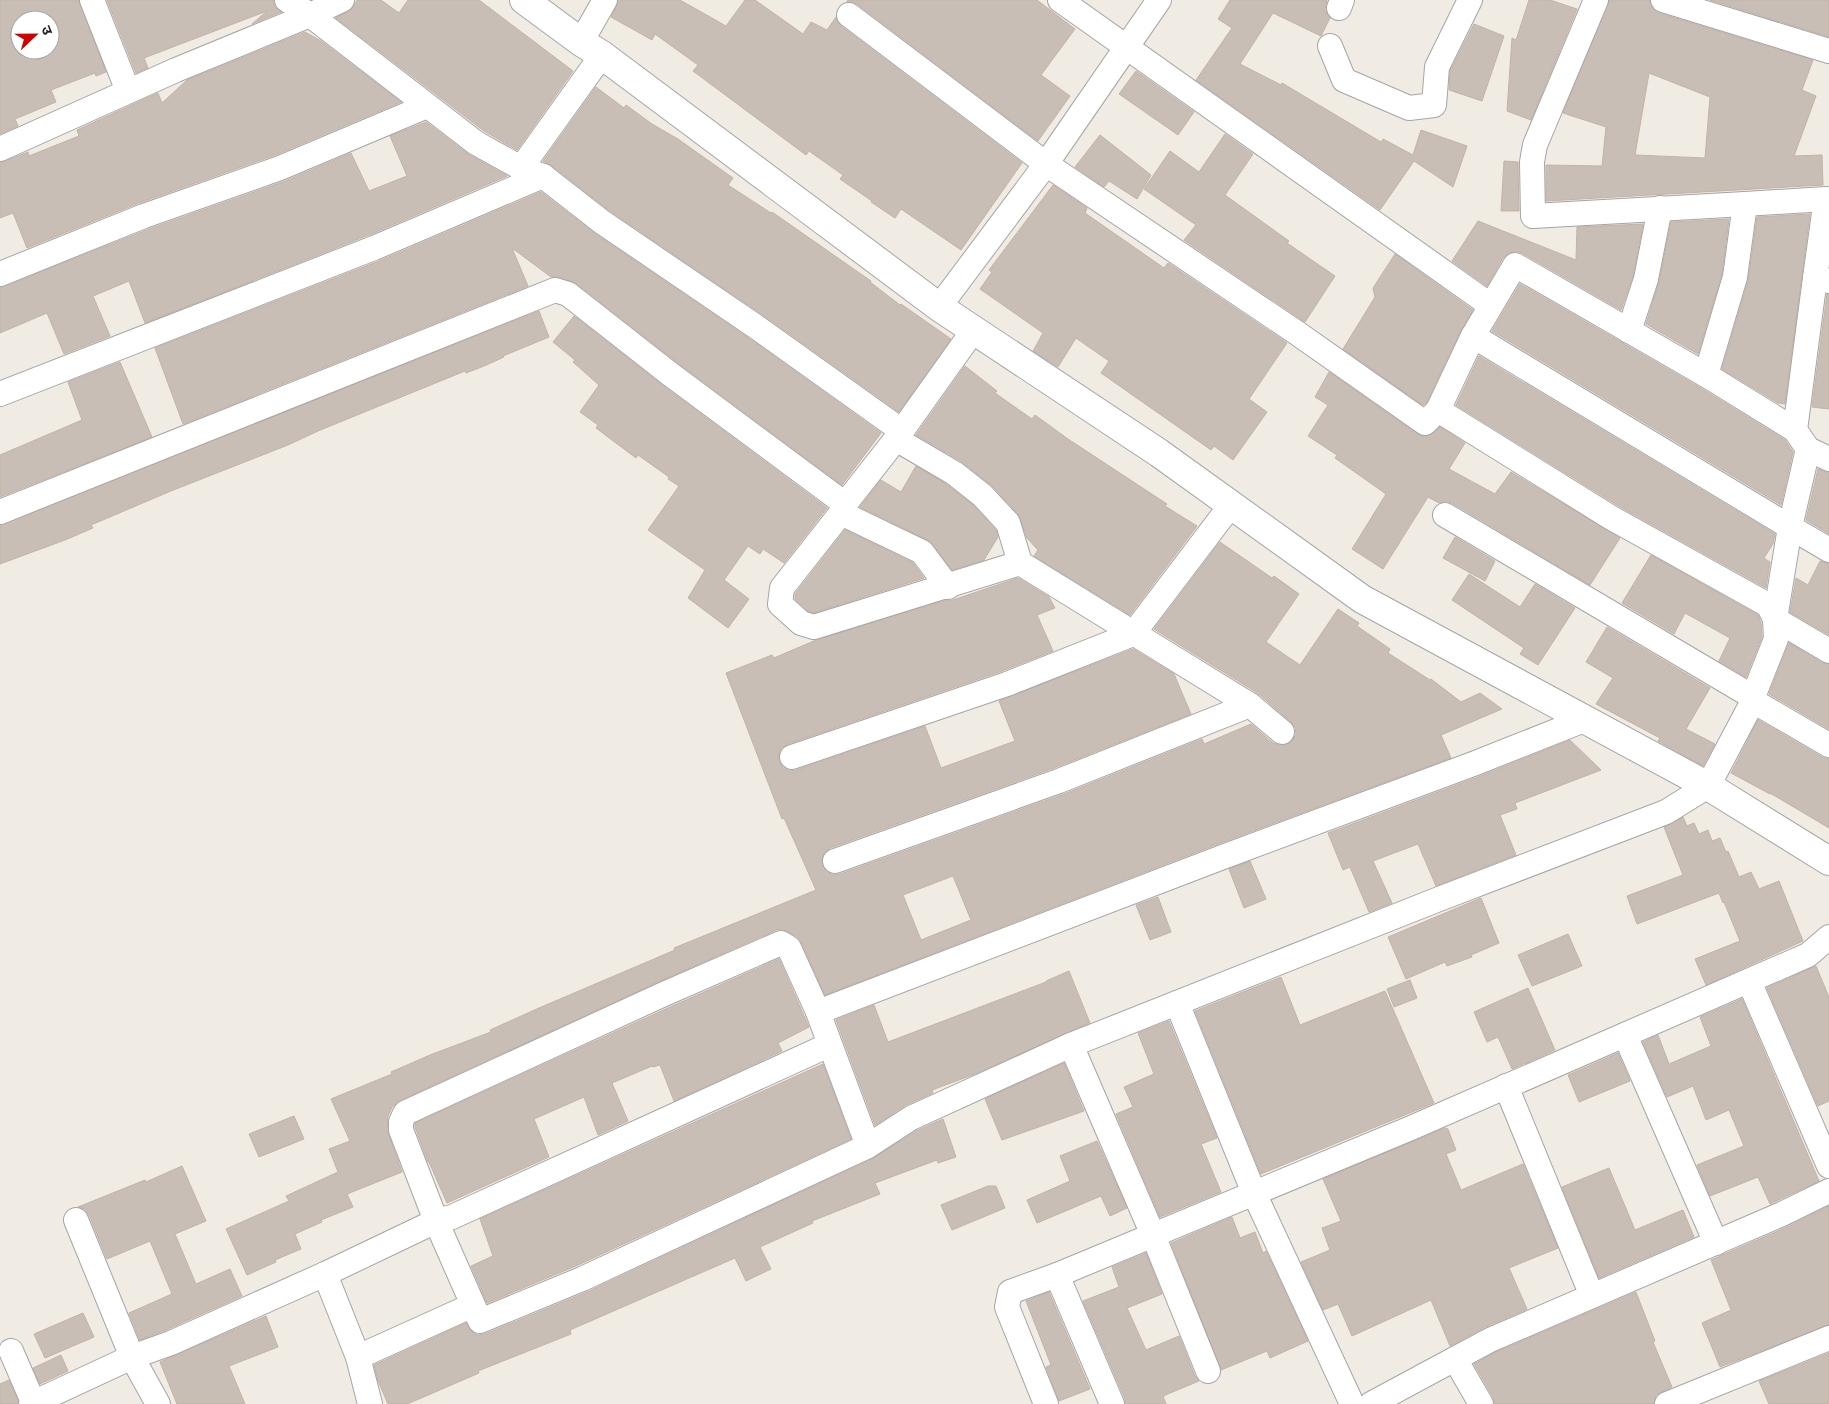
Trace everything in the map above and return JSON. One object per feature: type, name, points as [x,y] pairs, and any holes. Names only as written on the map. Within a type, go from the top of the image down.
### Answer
[{"type":"street","points":[[92,0],[128,91]]},
{"type":"street","points":[[287,0],[310,15],[476,143],[521,168],[544,176],[602,222],[755,326],[899,435],[954,473],[982,495],[1008,522],[1020,563],[1250,705],[1282,732]]},
{"type":"street","points":[[0,149],[176,70],[342,0]]},
{"type":"street","points":[[524,0],[939,307],[1159,453],[1362,599],[1708,786],[1829,861]]},
{"type":"street","points":[[521,168],[591,49],[605,0]]},
{"type":"street","points":[[1060,0],[1490,305]]},
{"type":"street","points":[[939,307],[1046,164],[1159,0]]},
{"type":"street","points":[[1330,46],[1344,80],[1409,108],[1434,105],[1438,67],[1470,0]]},
{"type":"street","points":[[868,1146],[829,1046],[818,1012],[789,948],[781,942],[405,1113],[401,1122],[401,1130],[436,1221],[480,1321],[582,1279],[868,1146],[911,1118],[1071,1045],[1666,812],[1708,786],[1753,699],[1776,639],[1775,619],[1790,527],[1822,280],[1828,189],[1745,204],[1533,216],[1532,162],[1536,145],[1596,0]]},
{"type":"street","points":[[1663,0],[1829,51]]},
{"type":"street","points":[[849,15],[1046,164],[1297,333],[1425,423],[1438,410],[1472,336],[1515,264],[1706,375],[1829,459]]},
{"type":"street","points":[[0,274],[144,216],[280,168],[427,106]]},
{"type":"street","points":[[0,394],[374,248],[544,176]]},
{"type":"street","points":[[1706,375],[1735,277],[1745,204]]},
{"type":"street","points":[[1629,331],[1646,279],[1660,208]]},
{"type":"street","points":[[0,512],[556,290],[568,294],[843,509],[922,552],[948,586]]},
{"type":"street","points":[[974,331],[899,435],[782,588],[780,604],[801,623],[814,627],[1020,563]]},
{"type":"street","points":[[1472,336],[1829,550]]},
{"type":"street","points":[[1438,410],[1610,517],[1768,605],[1775,619],[1829,651]]},
{"type":"street","points":[[792,757],[1007,684],[1133,634],[1231,505]]},
{"type":"street","points":[[1445,515],[1829,745]]},
{"type":"street","points":[[835,861],[1059,781],[1250,705]]},
{"type":"street","points":[[818,1012],[1218,858],[1473,764],[1584,720]]},
{"type":"street","points":[[1046,1404],[1007,1307],[1010,1292],[1057,1275],[1254,1193],[1625,1035],[1808,955],[1829,937]]},
{"type":"street","points":[[1749,981],[1829,1166]]},
{"type":"street","points":[[1178,1003],[1254,1193],[1352,1404]]},
{"type":"street","points":[[1625,1035],[1716,1243]]},
{"type":"street","points":[[1071,1045],[1153,1235],[1208,1371]]},
{"type":"street","points":[[11,1351],[33,1404],[132,1357],[171,1343],[325,1274],[436,1221],[452,1217],[829,1046]]},
{"type":"street","points":[[1506,1086],[1592,1296]]},
{"type":"street","points":[[1371,1404],[1490,1340],[1716,1243],[1829,1191]]},
{"type":"street","points":[[76,1220],[132,1357],[158,1404]]},
{"type":"street","points":[[325,1274],[358,1357],[370,1404]]},
{"type":"street","points":[[1057,1275],[1112,1404]]},
{"type":"street","points":[[358,1357],[473,1305]]},
{"type":"street","points":[[1666,1404],[1829,1338]]},
{"type":"street","points":[[1456,1358],[1481,1404]]},
{"type":"building","points":[[0,0],[79,0],[106,72],[96,76],[95,73],[51,90],[56,102],[15,119],[18,126],[0,134]]},
{"type":"building","points":[[107,0],[273,0],[275,7],[281,12],[252,24],[267,11],[144,58],[148,68],[136,73]]},
{"type":"building","points":[[357,0],[381,0],[399,13],[408,0],[479,0],[573,71],[517,150],[484,131],[336,18],[353,8]]},
{"type":"building","points":[[619,0],[680,0],[726,26],[745,0],[755,0],[803,34],[811,22],[827,30],[836,17],[841,26],[1022,163],[961,250],[901,209],[895,218],[871,202],[840,179],[843,175],[809,151],[806,155],[693,71],[698,65],[655,34],[652,40],[611,17]]},
{"type":"building","points":[[848,0],[1037,0],[1075,29],[1041,75],[1070,96],[1038,141],[857,4],[847,2]]},
{"type":"building","points":[[1230,0],[1327,0],[1325,10],[1330,18],[1321,36],[1273,13],[1240,64],[1281,85],[1282,83],[1381,142],[1383,139],[1413,155],[1421,130],[1467,146],[1453,187],[1414,161],[1380,210],[1196,80],[1232,28],[1218,19]]},
{"type":"building","points":[[1529,0],[1550,0],[1577,9],[1531,120],[1507,111],[1512,38],[1516,40]]},
{"type":"building","points":[[1609,0],[1650,0],[1653,9],[1659,13],[1813,60],[1802,90],[1816,96],[1794,156],[1822,155],[1823,185],[1546,201],[1546,165],[1602,166],[1606,127],[1563,113]],"holes":[[[1649,73],[1710,97],[1705,158],[1635,155]]]},
{"type":"building","points":[[1710,0],[1829,0],[1829,37]]},
{"type":"building","points":[[1474,24],[1504,36],[1482,101],[1449,90],[1450,71]]},
{"type":"building","points":[[305,32],[321,41],[401,102],[275,155],[139,203],[27,248],[13,213],[0,218],[0,163],[28,152],[29,156],[79,136],[77,130],[158,93],[162,103],[187,80]]},
{"type":"building","points":[[1136,71],[1194,112],[1178,135],[1119,94]]},
{"type":"building","points":[[596,87],[624,108],[626,105],[652,124],[678,139],[733,178],[728,185],[772,212],[871,281],[900,305],[951,339],[899,412],[763,315],[610,211],[551,165],[543,161]]},
{"type":"building","points":[[426,122],[468,154],[507,176],[369,235],[145,323],[129,281],[93,296],[110,336],[64,354],[47,313],[0,333],[0,288],[149,229],[285,181],[351,153],[369,191],[407,176],[390,136]]},
{"type":"building","points":[[1225,134],[1253,154],[1225,195],[1289,241],[1287,243],[1335,276],[1305,322],[1184,240],[1196,225],[1144,189],[1170,151],[1199,172]]},
{"type":"building","points":[[1100,135],[1151,175],[1137,199],[1109,181],[1104,187],[1075,167]]},
{"type":"building","points":[[1504,161],[1518,162],[1519,211],[1501,211]]},
{"type":"building","points":[[1053,185],[1087,208],[1085,213],[1164,268],[1168,263],[1287,343],[1249,399],[1267,412],[1233,460],[1214,446],[1211,450],[1101,373],[1109,361],[1076,338],[1058,367],[1033,351],[1043,333],[980,289],[992,272],[989,270]]},
{"type":"building","points":[[541,192],[594,233],[747,337],[881,433],[842,485],[678,363],[576,283],[559,277],[551,277],[512,248],[528,286],[183,424],[155,348],[379,261]]},
{"type":"building","points":[[1810,214],[1785,404],[1778,403],[1722,369],[1748,281],[1757,217]]},
{"type":"building","points":[[1729,219],[1722,274],[1698,354],[1646,324],[1659,282],[1671,222]]},
{"type":"building","points":[[1478,221],[1576,260],[1577,227],[1643,224],[1633,276],[1621,310],[1516,251],[1509,253],[1503,258],[1487,286],[1452,261]]},
{"type":"building","points":[[1395,254],[1473,310],[1461,330],[1427,402],[1423,405],[1343,349],[1375,297],[1373,288]]},
{"type":"building","points":[[1520,284],[1699,387],[1785,440],[1793,452],[1781,505],[1492,331]]},
{"type":"building","points":[[1827,294],[1829,294],[1829,409],[1812,407]]},
{"type":"building","points":[[539,311],[549,337],[484,366],[466,373],[465,371],[288,445],[171,491],[91,525],[93,528],[65,540],[0,564],[0,525]]},
{"type":"building","points":[[574,316],[662,385],[827,508],[784,563],[763,549],[760,554],[748,546],[724,580],[749,599],[728,628],[688,598],[705,570],[648,530],[679,486],[638,455],[636,458],[596,428],[598,425],[580,412],[599,385],[573,362],[575,360],[553,342]]},
{"type":"building","points":[[1479,356],[1775,534],[1773,544],[1764,558],[1770,562],[1766,588],[1617,505],[1456,405]]},
{"type":"building","points":[[120,362],[152,437],[0,497],[0,455],[82,420],[68,382]]},
{"type":"building","points":[[965,366],[997,391],[995,393],[1032,419],[1035,415],[1167,504],[1165,506],[1197,526],[1130,615],[1034,556],[1038,550],[1027,538],[1018,514],[992,486],[961,461],[916,435]]},
{"type":"building","points":[[1329,372],[1417,434],[1429,436],[1440,427],[1465,443],[1449,469],[1495,494],[1511,472],[1620,538],[1590,585],[1452,503],[1446,501],[1439,503],[1428,497],[1383,569],[1352,549],[1386,494],[1335,458],[1337,455],[1308,436],[1328,405],[1315,397]]},
{"type":"building","points":[[916,466],[946,484],[973,505],[996,530],[998,537],[984,560],[952,570],[928,540],[860,507],[881,480],[901,492]]},
{"type":"building","points":[[1818,469],[1829,473],[1829,534],[1806,520]]},
{"type":"building","points":[[845,530],[913,563],[924,578],[814,613],[808,611],[795,599],[795,594]]},
{"type":"building","points":[[1455,537],[1495,561],[1485,581],[1443,558]]},
{"type":"building","points":[[1220,542],[1299,594],[1266,642],[1300,665],[1338,609],[1359,623],[1357,626],[1390,649],[1388,653],[1431,679],[1461,702],[1480,693],[1502,709],[1441,735],[1451,758],[1223,842],[825,995],[801,942],[796,936],[782,929],[658,982],[399,1101],[392,1107],[388,1116],[387,1130],[402,1172],[347,1194],[353,1207],[321,1220],[322,1222],[295,1234],[301,1249],[247,1275],[226,1229],[289,1201],[286,1196],[338,1172],[329,1149],[350,1141],[331,1099],[392,1074],[391,1072],[430,1055],[491,1032],[490,1030],[539,1008],[675,950],[674,948],[816,890],[784,818],[782,819],[726,673],[772,655],[774,658],[816,640],[946,600],[950,601],[1018,578],[1049,597],[1055,608],[1037,615],[1053,651],[1002,671],[788,744],[781,748],[779,761],[783,768],[790,771],[925,726],[941,768],[1015,741],[999,701],[1133,649],[1174,674],[1191,714],[1054,768],[830,848],[824,853],[822,865],[827,872],[833,875],[1064,794],[1202,739],[1204,744],[1251,724],[1273,743],[1286,745],[1292,741],[1296,734],[1295,727],[1259,694],[1154,629]],"holes":[[[953,876],[971,920],[921,940],[903,895]]]},
{"type":"building","points":[[1651,555],[1758,615],[1761,623],[1762,637],[1746,677],[1719,661],[1730,638],[1685,613],[1674,634],[1622,603]]},
{"type":"building","points":[[1820,561],[1829,564],[1829,635],[1790,612],[1796,578],[1808,585]]},
{"type":"building","points":[[1469,574],[1520,607],[1535,584],[1575,608],[1538,665],[1520,654],[1524,648],[1452,600]]},
{"type":"building","points":[[1607,627],[1710,688],[1686,729],[1715,744],[1703,766],[1658,741],[1660,738],[1596,704],[1613,678],[1586,662]]},
{"type":"building","points":[[1789,643],[1822,663],[1829,665],[1829,729],[1769,694]]},
{"type":"building","points":[[1758,720],[1822,757],[1829,759],[1829,828],[1770,793],[1731,773]]},
{"type":"building","points":[[1570,740],[1601,770],[1515,803],[1517,809],[1500,815],[1516,855],[1436,886],[1418,844],[1373,861],[1392,903],[1369,912],[1350,867],[1343,870],[1328,833],[1478,777]]},
{"type":"building","points":[[1683,817],[1687,826],[1694,823],[1699,834],[1708,830],[1712,841],[1720,838],[1739,877],[1751,872],[1759,889],[1779,881],[1803,941],[1706,985],[1695,959],[1740,941],[1719,893],[1637,924],[1627,896],[1683,875],[1664,827]]},
{"type":"building","points":[[1250,861],[1266,899],[1244,908],[1229,869]]},
{"type":"building","points":[[1158,897],[1171,932],[1150,940],[1136,905]]},
{"type":"building","points":[[1481,898],[1499,943],[1471,955],[1472,957],[1447,966],[1445,962],[1406,979],[1388,937]]},
{"type":"building","points":[[1568,934],[1582,966],[1532,986],[1518,955]]},
{"type":"building","points":[[779,959],[809,1027],[778,1043],[782,1051],[674,1101],[660,1065],[652,1066],[612,1083],[628,1121],[598,1135],[584,1097],[534,1119],[549,1157],[447,1203],[428,1162],[415,1123]]},
{"type":"building","points":[[1816,966],[1829,997],[1829,1101],[1818,1106],[1767,988]]},
{"type":"building","points":[[1069,971],[1090,1023],[975,1074],[932,1090],[933,1093],[904,1106],[875,1125],[836,1020],[874,1005],[888,1042],[1046,982]]},
{"type":"building","points":[[1281,977],[1300,1025],[1385,991],[1434,1103],[1261,1174],[1195,1011]]},
{"type":"building","points":[[1410,980],[1417,998],[1394,1007],[1387,989]]},
{"type":"building","points":[[1528,988],[1555,1050],[1512,1069],[1498,1037],[1487,1042],[1474,1012]]},
{"type":"building","points":[[1742,999],[1819,1181],[1770,1204],[1758,1177],[1710,1196],[1697,1165],[1744,1146],[1729,1110],[1706,1120],[1693,1086],[1667,1097],[1643,1042],[1658,1035],[1669,1064],[1711,1046],[1700,1017]]},
{"type":"building","points":[[1169,1021],[1217,1138],[1201,1144],[1221,1192],[1160,1217],[1116,1114],[1133,1107],[1124,1087],[1154,1074],[1138,1033]]},
{"type":"building","points":[[1618,1053],[1630,1081],[1579,1102],[1568,1075]]},
{"type":"building","points":[[1064,1063],[1084,1111],[1002,1140],[985,1099]]},
{"type":"building","points":[[823,1064],[851,1139],[576,1266],[487,1303],[471,1266],[493,1256],[480,1219]]},
{"type":"building","points":[[294,1116],[304,1139],[259,1157],[249,1134]]},
{"type":"building","points":[[943,1119],[956,1157],[938,1163],[937,1160],[875,1183],[880,1194],[812,1221],[813,1223],[760,1247],[771,1269],[746,1281],[735,1258],[570,1330],[571,1334],[478,1371],[479,1373],[407,1404],[388,1404],[378,1381],[374,1365],[466,1323],[472,1332],[478,1335],[485,1334],[587,1292],[874,1158],[918,1130]]},
{"type":"building","points":[[1445,1128],[1448,1129],[1456,1150],[1446,1154],[1461,1190],[1523,1164],[1558,1248],[1509,1268],[1527,1309],[1485,1327],[1450,1346],[1431,1300],[1352,1336],[1338,1304],[1323,1310],[1301,1262],[1330,1250],[1322,1228],[1341,1221],[1323,1179]]},
{"type":"building","points":[[1097,1141],[1127,1208],[1110,1216],[1101,1196],[1037,1223],[1027,1200],[1070,1181],[1060,1156]]},
{"type":"building","points":[[182,1166],[206,1221],[175,1234],[196,1284],[230,1269],[242,1296],[140,1340],[129,1313],[172,1294],[150,1241],[107,1259],[89,1215],[85,1209],[78,1207],[145,1180],[146,1182]]},
{"type":"building","points":[[1609,1168],[1635,1230],[1683,1210],[1694,1237],[1599,1278],[1562,1187]]},
{"type":"building","points":[[988,1186],[996,1186],[1005,1208],[952,1230],[941,1205]]},
{"type":"building","points":[[1829,1206],[1829,1325],[1720,1367],[1702,1323],[1731,1310],[1711,1260],[1787,1227]]},
{"type":"building","points":[[1232,1217],[1240,1238],[1255,1232],[1263,1253],[1266,1251],[1308,1341],[1270,1358],[1267,1351],[1221,1370],[1171,1243]]},
{"type":"building","points":[[1146,1253],[1162,1294],[1127,1308],[1146,1350],[1179,1336],[1195,1376],[1199,1381],[1163,1396],[1166,1404],[1125,1404],[1125,1399],[1083,1301],[1119,1287],[1112,1267]]},
{"type":"building","points":[[1049,1292],[1090,1389],[1059,1401],[1046,1367],[1051,1365],[1026,1301]]},
{"type":"building","points":[[1636,1292],[1655,1341],[1653,1342],[1672,1387],[1656,1395],[1654,1404],[1495,1404],[1474,1364],[1496,1352]]},
{"type":"building","points":[[83,1313],[94,1337],[45,1358],[34,1334]]},
{"type":"building","points":[[266,1316],[278,1347],[229,1366],[245,1404],[177,1404],[160,1362]]},
{"type":"building","points":[[1829,1353],[1829,1404],[1769,1404],[1759,1381]]},
{"type":"building","points":[[61,1355],[68,1371],[40,1384],[33,1368]]},
{"type":"building","points":[[9,1380],[18,1401],[17,1404],[0,1404],[0,1384]]}]
